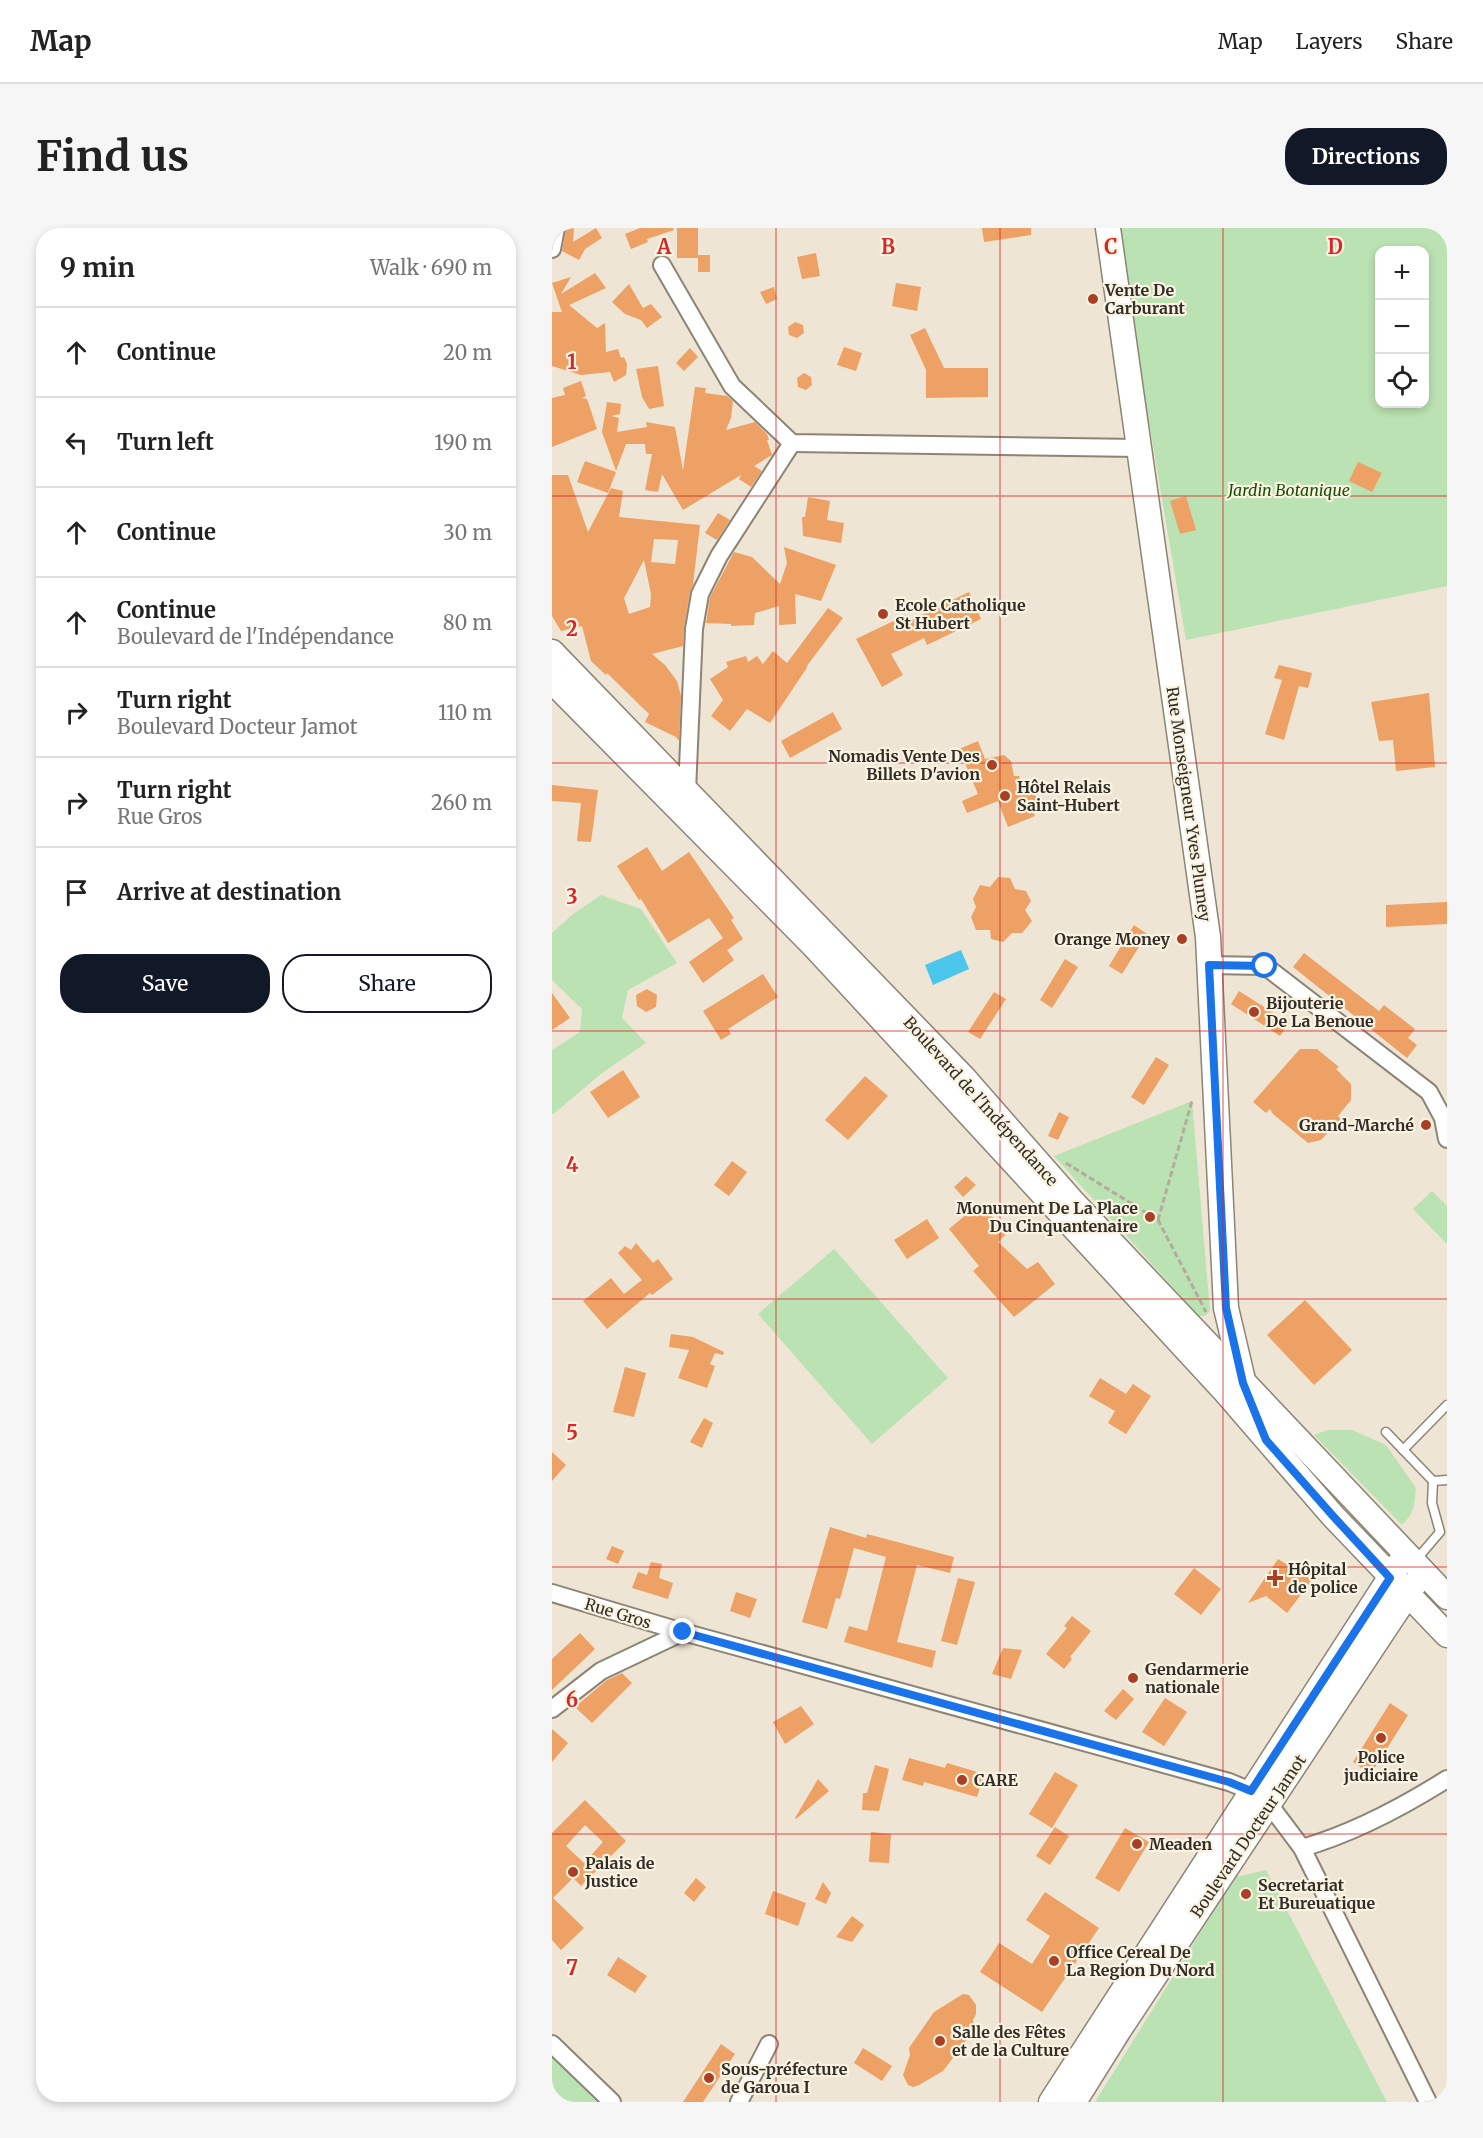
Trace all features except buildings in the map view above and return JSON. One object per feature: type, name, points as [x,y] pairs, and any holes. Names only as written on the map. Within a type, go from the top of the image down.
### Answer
[{"type":"main road","name":"Rue Monseigneur Yves Plumey","points":[[1108,228],[1208,937],[1226,1308],[1243,1383]]},
{"type":"main road","name":"Boulevard de l'Indépendance","points":[[552,652],[963,1077],[1071,1200],[1447,1597]]},
{"type":"main road","name":"Boulevard de l'Indépendance","points":[[552,681],[815,947],[1223,1389],[1333,1516],[1447,1635]]},
{"type":"main road","points":[[1243,1383],[1266,1440]]},
{"type":"main road","name":"Boulevard Docteur Jamot","points":[[1051,2102],[1260,1798],[1414,1563]]},
{"type":"main road","name":"Boulevard Docteur Jamot","points":[[1074,2102],[1260,1798]]},
{"type":"street","points":[[552,249],[556,228]]},
{"type":"street","points":[[662,265],[732,386],[792,443],[1139,448]]},
{"type":"street","points":[[687,791],[694,629],[700,594],[719,556],[792,443]]},
{"type":"street","points":[[1209,965],[1265,966],[1429,1092],[1443,1118],[1447,1139]]},
{"type":"street","name":"Rue Gros","points":[[552,1593],[683,1632],[1229,1782],[1260,1798]]},
{"type":"street","points":[[552,1709],[601,1671],[683,1632]]},
{"type":"street","points":[[1302,1848],[1376,1821],[1447,1779]]},
{"type":"street","points":[[1260,1798],[1302,1848],[1428,2102]]},
{"type":"street","points":[[739,2102],[769,2044]]},
{"type":"street","points":[[554,2049],[612,2102]]},
{"type":"lane","points":[[1403,1450],[1447,1405]]},
{"type":"lane","points":[[1386,1432],[1433,1481],[1432,1503],[1443,1534],[1414,1563]]},
{"type":"lane","points":[[1433,1481],[1447,1480]]},
{"type":"path","points":[[1158,1220],[1192,1101]]},
{"type":"path","points":[[1064,1162],[1158,1220],[1207,1314]]},
{"type":"green space","name":"Jardin Botanique","points":[[1116,228],[1447,228],[1447,586],[1186,640]]},
{"type":"green space","points":[[601,895],[641,909],[677,963],[628,990],[622,1018],[646,1043],[602,1073],[552,1115],[552,1050],[580,1032],[582,1009],[552,980],[552,933],[572,915]]},
{"type":"green space","points":[[1192,1101],[1210,1311],[1205,1316],[1199,1316],[1054,1156]]},
{"type":"green space","points":[[1432,1191],[1447,1206],[1447,1244],[1413,1209]]},
{"type":"green space","points":[[834,1249],[948,1378],[872,1444],[758,1314]]},
{"type":"green space","points":[[1328,1430],[1352,1430],[1386,1445],[1416,1488],[1414,1507],[1402,1525],[1314,1435]]},
{"type":"green space","points":[[1266,1870],[1387,2102],[1095,2102],[1235,1877]]},
{"type":"green space","points":[[552,2053],[611,2102],[552,2102]]},
{"type":"water","points":[[961,950],[969,969],[933,985],[925,965]]},
{"type":"place","name":"Vente De Carburant","points":[[1093,299]]},
{"type":"place","name":"Ecole Catholique St Hubert","points":[[883,614]]},
{"type":"place","name":"Nomadis Vente Des Billets D'avion","points":[[992,765]]},
{"type":"place","name":"Hôtel Relais Saint-Hubert","points":[[1005,796]]},
{"type":"place","name":"Orange Money","points":[[1182,939]]},
{"type":"place","name":"Bijouterie De La Benoue","points":[[1254,1012]]},
{"type":"place","name":"Grand-Marché","points":[[1426,1125]]},
{"type":"place","name":"Monument De La Place Du Cinquantenaire","points":[[1150,1217]]},
{"type":"place","name":"Hôpital de police","points":[[1275,1578]]},
{"type":"place","name":"Gendarmerie nationale","points":[[1133,1678]]},
{"type":"place","name":"Police judiciaire","points":[[1381,1738]]},
{"type":"place","name":"CARE","points":[[962,1780]]},
{"type":"place","name":"Meaden","points":[[1137,1844]]},
{"type":"place","name":"Palais de Justice","points":[[573,1872]]},
{"type":"place","name":"Secretariat Et Bureuatique","points":[[1246,1894]]},
{"type":"place","name":"Office Cereal De La Region Du Nord","points":[[1054,1961]]},
{"type":"place","name":"Salle des Fêtes et de la Culture","points":[[940,2041]]},
{"type":"place","name":"Sous-préfecture de Garoua I","points":[[709,2078]]},
{"type":"route","points":[[683,1632],[1229,1782],[1251,1791],[1390,1578],[1266,1440],[1243,1383],[1226,1308],[1209,965],[1265,966]]}]
